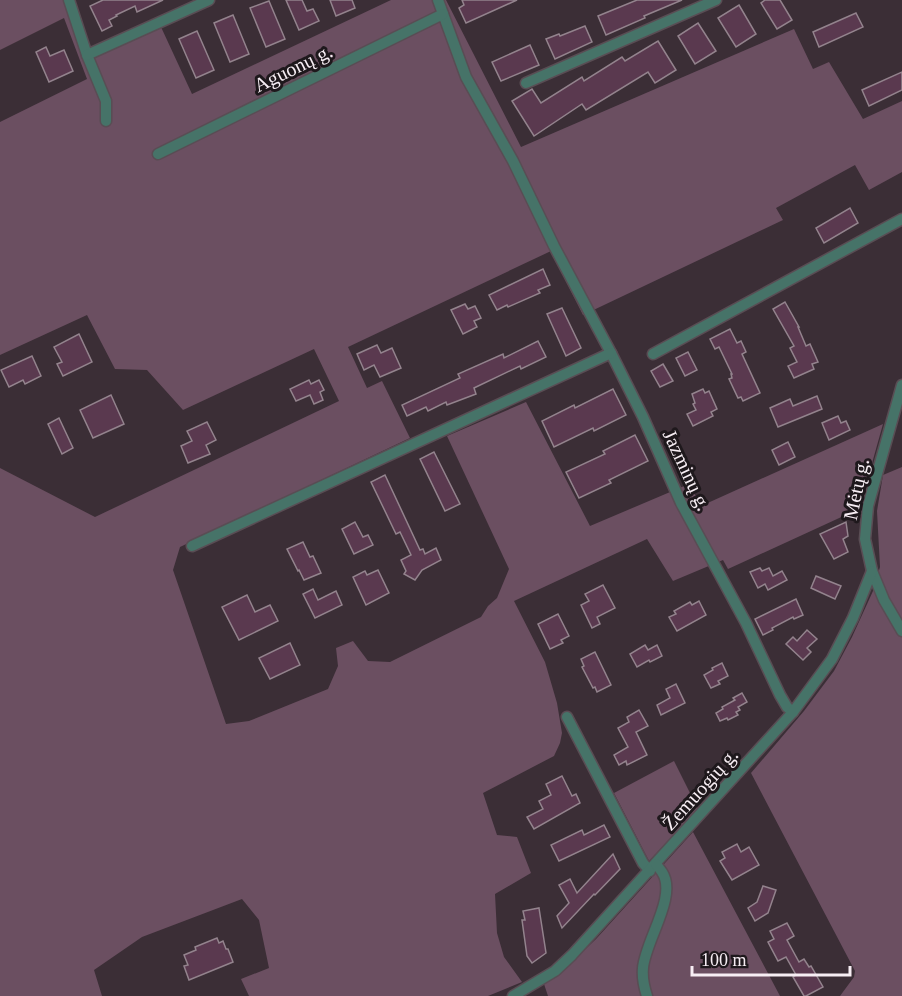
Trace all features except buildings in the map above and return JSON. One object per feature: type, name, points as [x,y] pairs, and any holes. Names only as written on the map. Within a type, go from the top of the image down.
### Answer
[{"type":"street","points":[[69,0],[87,55],[106,101],[106,121]]},
{"type":"street","points":[[87,55],[209,0]]},
{"type":"street","name":"Jazminų g.","points":[[438,0],[466,77],[513,161],[551,240],[611,352],[681,503],[746,623],[780,695],[793,712]]},
{"type":"street","points":[[526,83],[716,0]]},
{"type":"street","name":"Aguonų g.","points":[[158,154],[443,14]]},
{"type":"street","points":[[653,354],[902,219]]},
{"type":"street","points":[[192,546],[611,352]]},
{"type":"street","name":"Mėtų g.","points":[[902,385],[868,506],[865,539],[872,571],[884,600],[902,631]]},
{"type":"street","name":"Žemuogių g.","points":[[513,996],[555,971],[572,955],[793,712],[816,682],[841,642],[872,571]]},
{"type":"street","points":[[567,717],[643,863],[663,873],[666,883],[666,896],[643,966],[647,996]]},
{"type":"shaded area","points":[[0,0],[74,0],[93,57],[161,27],[192,94],[391,0],[446,0],[521,147],[794,29],[813,69],[829,62],[863,119],[902,101],[902,172],[869,190],[855,165],[776,208],[783,220],[583,315],[551,251],[348,347],[367,388],[382,381],[410,438],[180,547],[173,570],[226,724],[249,721],[328,689],[338,666],[336,648],[353,641],[368,661],[390,662],[481,617],[497,598],[509,569],[447,436],[526,402],[590,526],[689,484],[701,506],[883,424],[861,508],[728,569],[723,560],[673,581],[647,539],[514,601],[545,662],[557,703],[562,733],[554,756],[483,793],[497,835],[517,837],[531,873],[495,894],[497,933],[504,957],[522,982],[488,996],[249,996],[241,979],[269,968],[259,920],[242,899],[142,937],[94,970],[102,996],[0,996],[0,468],[95,517],[339,401],[314,349],[183,410],[147,370],[115,369],[87,315],[0,355],[0,122],[87,79],[64,18],[0,50]]},
{"type":"shaded area","points":[[902,467],[902,996],[840,996],[854,977],[855,971],[751,773],[804,711],[834,671],[852,637],[873,591],[880,567],[877,511],[883,475]]},
{"type":"shaded area","points":[[674,761],[698,809],[649,861],[614,793]]},
{"type":"shaded area","points":[[693,832],[780,996],[548,996],[544,984],[562,971],[596,939]]}]
